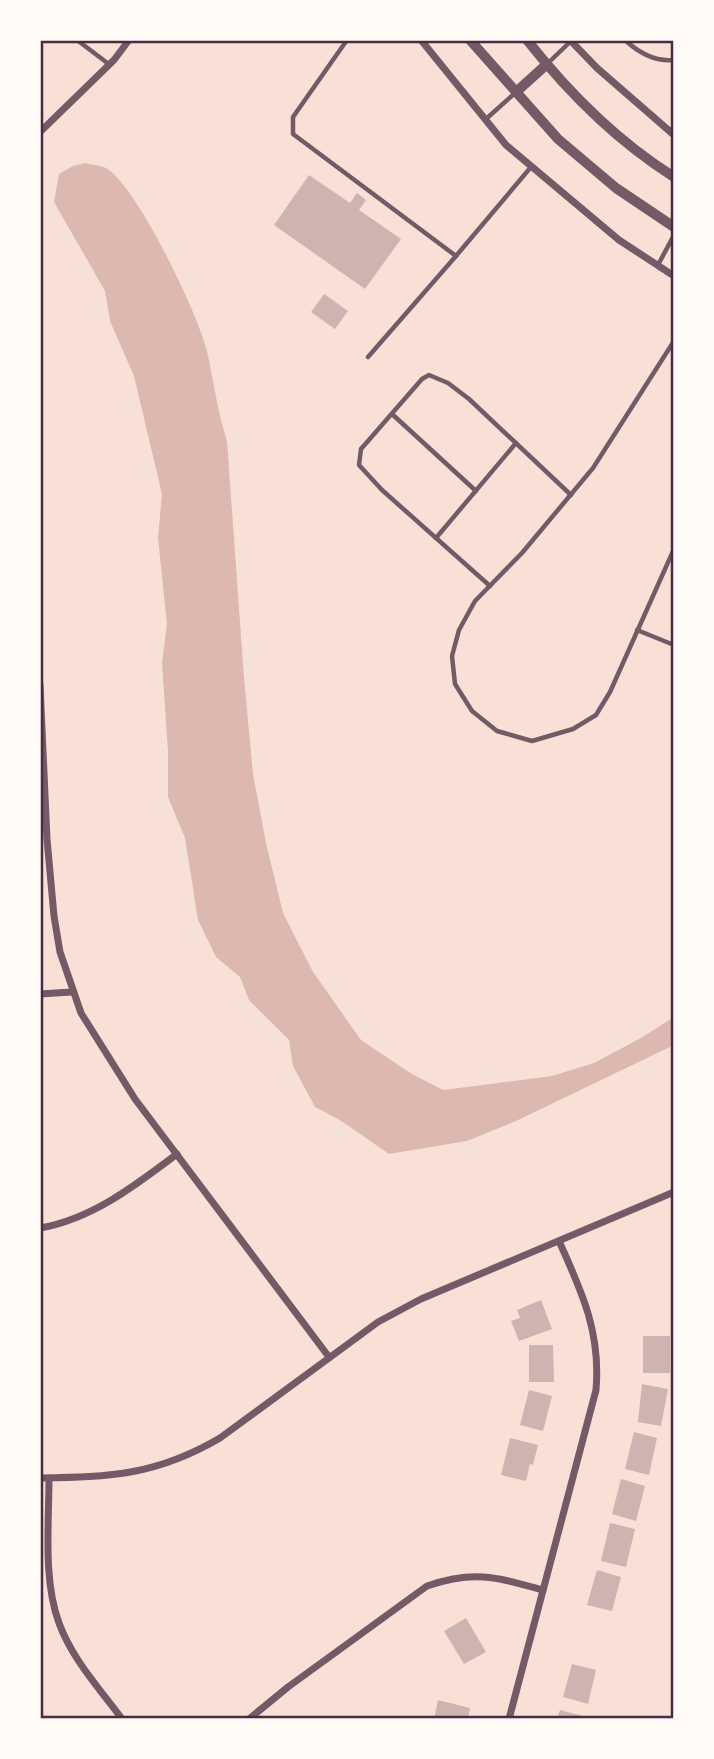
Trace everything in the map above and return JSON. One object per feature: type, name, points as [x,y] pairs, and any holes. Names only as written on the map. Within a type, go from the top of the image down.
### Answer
[{"type":"street","points":[[40,132],[110,65],[129,40]]},
{"type":"street","points":[[421,40],[506,145],[561,194],[619,240],[674,276]]},
{"type":"street","points":[[470,40],[558,139],[616,188],[674,227]]},
{"type":"street","points":[[527,40],[546,65],[602,121],[674,177]]},
{"type":"street","points":[[571,40],[597,68],[674,135]]},
{"type":"street","points":[[516,92],[546,65]]},
{"type":"street","points":[[40,685],[47,839],[54,916],[60,952],[72,992],[93,1035],[135,1099],[329,1356]]},
{"type":"street","points":[[40,994],[72,992]]},
{"type":"street","points":[[40,1228],[100,1207],[138,1184],[177,1154]]},
{"type":"street","points":[[122,1719],[72,1651],[60,1625],[50,1587],[44,1478],[110,1476],[144,1471],[200,1450],[378,1322],[421,1298],[674,1192]]},
{"type":"street","points":[[509,1719],[596,1390],[596,1343],[590,1315],[559,1241]]},
{"type":"street","points":[[249,1719],[427,1586],[449,1578],[472,1575],[496,1577],[542,1590]]},
{"type":"lane","points":[[77,40],[110,65]]},
{"type":"lane","points":[[347,40],[293,117],[293,134],[456,256]]},
{"type":"lane","points":[[546,65],[571,40]]},
{"type":"lane","points":[[625,40],[634,48],[660,61],[674,60]]},
{"type":"lane","points":[[486,119],[516,92]]},
{"type":"lane","points":[[368,357],[532,166]]},
{"type":"lane","points":[[658,265],[674,235]]},
{"type":"lane","points":[[674,341],[593,468],[522,552],[475,601],[459,630],[452,656],[455,684],[472,711],[497,732],[532,741],[573,729],[596,715],[610,692],[674,549]]},
{"type":"lane","points":[[490,586],[382,490],[359,465],[361,449],[422,379],[429,375],[448,383],[469,399],[571,495]]},
{"type":"lane","points":[[392,414],[476,491]]},
{"type":"lane","points":[[436,538],[516,443]]},
{"type":"lane","points":[[637,630],[674,645]]},
{"type":"shaded area","points":[[85,163],[106,168],[134,199],[165,252],[192,309],[207,351],[227,441],[253,774],[283,913],[313,972],[361,1040],[412,1074],[443,1090],[552,1076],[594,1063],[674,1017],[674,1045],[516,1121],[467,1141],[389,1154],[340,1120],[315,1107],[293,1066],[289,1040],[249,1000],[240,977],[216,957],[198,920],[185,838],[168,797],[162,663],[167,624],[158,538],[162,494],[134,376],[110,321],[105,291],[54,202],[59,174]]},
{"type":"building","points":[[309,175],[350,203],[357,193],[366,200],[359,210],[401,239],[365,289],[274,225]]},
{"type":"building","points":[[324,294],[348,311],[335,329],[311,312]]},
{"type":"building","points":[[541,1300],[552,1329],[519,1341],[511,1321],[520,1318],[517,1310]]},
{"type":"building","points":[[643,1336],[670,1336],[670,1373],[643,1373]]},
{"type":"building","points":[[529,1345],[553,1345],[554,1382],[529,1382]]},
{"type":"building","points":[[642,1384],[668,1389],[661,1426],[638,1422]]},
{"type":"building","points":[[529,1390],[552,1396],[543,1431],[520,1425]]},
{"type":"building","points":[[634,1432],[657,1438],[649,1475],[625,1469]]},
{"type":"building","points":[[510,1438],[538,1445],[526,1481],[501,1475]]},
{"type":"building","points":[[621,1479],[645,1486],[636,1521],[612,1514]]},
{"type":"building","points":[[610,1523],[635,1529],[626,1567],[601,1561]]},
{"type":"building","points":[[597,1570],[621,1577],[612,1611],[587,1605]]},
{"type":"building","points":[[466,1618],[486,1652],[464,1664],[444,1631]]},
{"type":"building","points":[[572,1664],[596,1670],[588,1704],[563,1697]]},
{"type":"building","points":[[438,1700],[470,1708],[468,1719],[434,1719]]},
{"type":"building","points":[[560,1710],[583,1716],[582,1719],[557,1719]]}]
